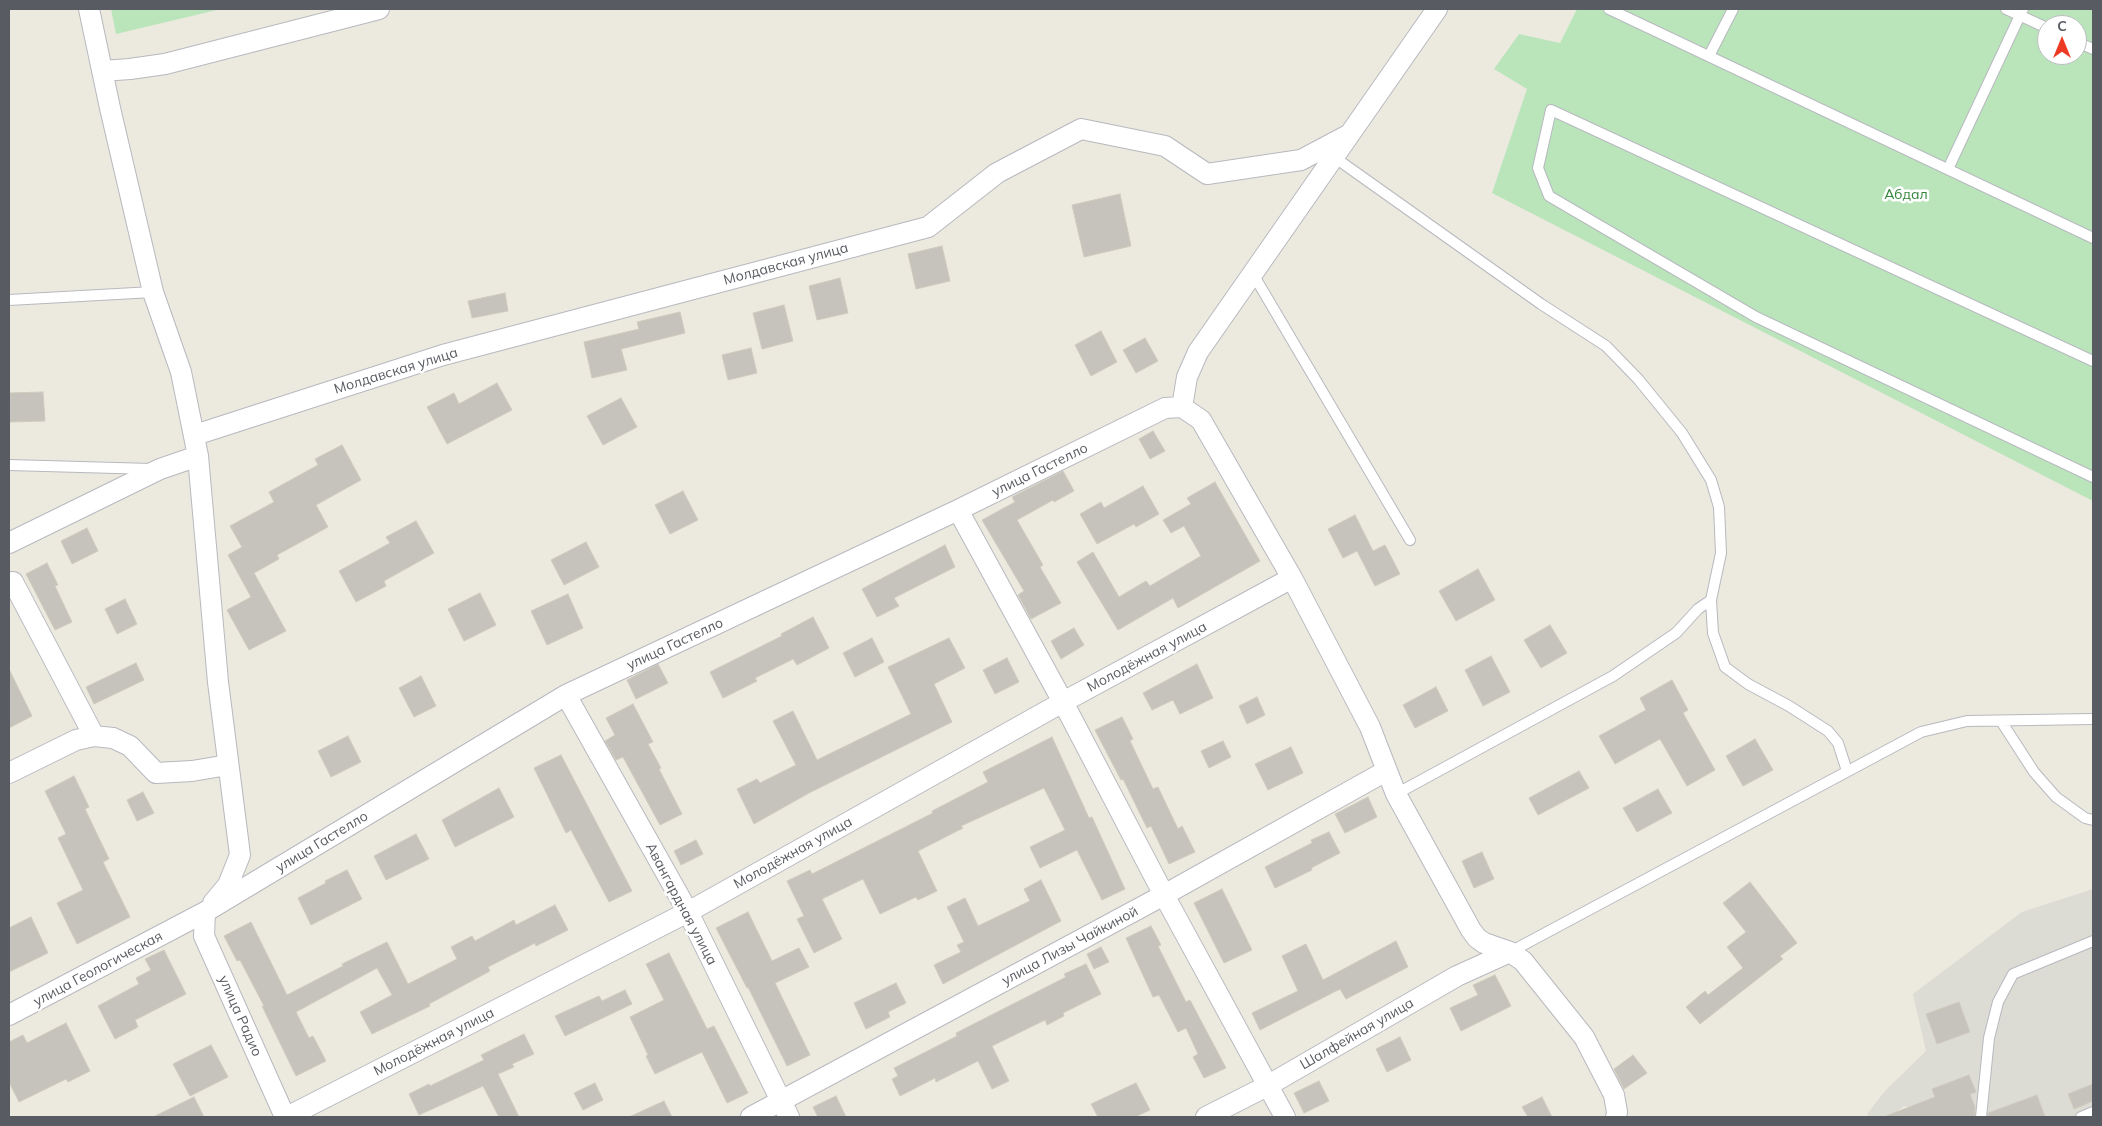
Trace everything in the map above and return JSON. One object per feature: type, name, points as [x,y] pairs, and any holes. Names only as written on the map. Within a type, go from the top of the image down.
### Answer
[{"type":"street","points":[[89,9],[153,292],[181,372],[198,456],[218,682],[240,855],[228,884],[205,912]]},
{"type":"street","points":[[102,71],[165,64],[379,9]]},
{"type":"street","points":[[1437,9],[1198,352],[1187,377],[1182,407],[1201,420],[1292,578],[1370,727],[1396,794],[1477,938],[1484,944],[1510,952],[1523,961],[1584,1038],[1614,1095],[1616,1117]]},
{"type":"street","name":"Молдавская улица","points":[[195,435],[443,355],[928,227],[997,173],[1081,129],[1165,146],[1207,174],[1301,160],[1350,134]]},
{"type":"street","name":"улица Гастелло","points":[[187,922],[566,695],[958,510],[1166,408],[1182,407]]},
{"type":"street","points":[[9,543],[160,469],[198,456]]},
{"type":"street","points":[[958,510],[1285,1117]]},
{"type":"street","name":"Молодёжная улица","points":[[286,1117],[688,912],[1063,702],[1292,578]]},
{"type":"street","points":[[13,582],[94,736]]},
{"type":"street","name":"Авангардная улица","points":[[566,695],[688,912],[785,1109]]},
{"type":"street","points":[[9,773],[76,740],[94,736],[113,738],[130,746],[156,772],[192,771],[228,765]]},
{"type":"street","name":"улица Лизы Чайкиной","points":[[751,1117],[785,1109],[1386,771]]},
{"type":"street","name":"улица Радио","points":[[205,912],[204,936],[286,1117]]},
{"type":"street","name":"улица Геологическая","points":[[9,1015],[187,922]]},
{"type":"street","name":"Шалфейная улица","points":[[1206,1117],[1267,1086],[1457,976],[1510,952]]},
{"type":"lane","points":[[1609,9],[2093,238]]},
{"type":"lane","points":[[1709,56],[1733,9]]},
{"type":"lane","points":[[2006,9],[2022,12],[2037,22]]},
{"type":"lane","points":[[1948,169],[2022,12]]},
{"type":"lane","points":[[2093,361],[1551,110],[1538,168],[1549,196],[1756,317],[2093,477]]},
{"type":"lane","points":[[1334,156],[1541,304],[1606,346],[1638,379],[1682,433],[1710,480],[1719,507],[1721,553],[1711,600],[1713,633],[1725,667],[1748,684],[1789,706],[1828,731],[1838,743],[1847,771]]},
{"type":"lane","points":[[1253,274],[1410,540]]},
{"type":"lane","points":[[9,300],[153,292]]},
{"type":"lane","points":[[9,465],[160,469]]},
{"type":"lane","points":[[1396,794],[1613,676],[1676,632],[1698,608],[1711,600]]},
{"type":"lane","points":[[1510,952],[1921,732],[1967,721],[2093,719]]},
{"type":"lane","points":[[2001,721],[2034,772],[2056,798],[2085,818],[2093,820]]},
{"type":"lane","points":[[1981,1117],[1990,1038],[1998,1002],[2013,974],[2093,940]]},
{"type":"lane","points":[[2081,1117],[2093,1112]]},
{"type":"shaded area","points":[[2093,889],[2093,1117],[1913,1117],[1909,1107],[1904,1106],[1890,1117],[1869,1117],[1867,1114],[1885,1091],[1926,1051],[1913,994],[2022,912]]},
{"type":"green space","points":[[111,9],[221,9],[116,34]]},
{"type":"green space","name":"Абдал","points":[[1577,9],[2093,9],[2093,501],[1492,193],[1527,89],[1494,69],[1519,34],[1560,43]]},
{"type":"building","points":[[1120,194],[1131,246],[1084,257],[1072,205]]},
{"type":"building","points":[[942,246],[950,281],[916,289],[908,254]]},
{"type":"building","points":[[840,278],[848,313],[817,320],[809,286]]},
{"type":"building","points":[[505,293],[508,311],[472,318],[468,301]]},
{"type":"building","points":[[784,305],[793,341],[762,349],[753,313]]},
{"type":"building","points":[[680,312],[685,333],[621,349],[627,370],[592,378],[584,342],[639,329],[637,322]]},
{"type":"building","points":[[1101,331],[1117,362],[1091,376],[1075,345]]},
{"type":"building","points":[[1145,338],[1158,361],[1136,373],[1123,350]]},
{"type":"building","points":[[751,348],[757,373],[728,380],[722,355]]},
{"type":"building","points":[[497,383],[512,410],[447,444],[427,407],[454,393],[459,404]]},
{"type":"building","points":[[43,392],[45,421],[9,422],[9,393]]},
{"type":"building","points":[[621,398],[637,427],[603,445],[587,416]]},
{"type":"building","points":[[1153,431],[1165,451],[1150,459],[1139,439]]},
{"type":"building","points":[[342,445],[361,480],[316,505],[328,527],[277,555],[279,559],[254,573],[286,631],[249,650],[227,610],[251,597],[228,555],[242,547],[230,526],[274,502],[269,492],[318,465],[315,459]]},
{"type":"building","points":[[1063,471],[1074,491],[1054,502],[1053,500],[1017,520],[1043,565],[1040,567],[1061,603],[1031,619],[1018,595],[1024,591],[982,520],[1015,502],[1012,497]]},
{"type":"building","points":[[1215,482],[1260,561],[1178,608],[1173,598],[1118,630],[1077,562],[1093,552],[1119,597],[1146,581],[1150,586],[1201,556],[1184,526],[1171,533],[1163,520],[1191,504],[1187,498]]},
{"type":"building","points":[[1143,486],[1159,514],[1136,527],[1134,524],[1097,544],[1080,514],[1101,502],[1104,508]]},
{"type":"building","points":[[683,491],[698,520],[670,534],[655,505]]},
{"type":"building","points":[[1355,515],[1373,551],[1385,545],[1400,574],[1375,586],[1357,551],[1343,558],[1328,529]]},
{"type":"building","points":[[416,521],[434,553],[384,581],[386,586],[356,602],[339,571],[390,543],[386,537]]},
{"type":"building","points":[[87,528],[98,551],[72,564],[61,541]]},
{"type":"building","points":[[586,542],[599,567],[564,585],[551,560]]},
{"type":"building","points":[[945,545],[955,567],[894,598],[899,606],[877,617],[862,589]]},
{"type":"building","points":[[47,563],[58,585],[55,586],[72,622],[55,630],[26,574]]},
{"type":"building","points":[[1478,569],[1495,600],[1456,621],[1439,591]]},
{"type":"building","points":[[480,593],[496,625],[464,641],[448,609]]},
{"type":"building","points":[[568,594],[583,628],[547,645],[531,611]]},
{"type":"building","points":[[125,599],[137,624],[117,634],[105,609]]},
{"type":"building","points":[[813,617],[829,648],[797,665],[793,659],[755,678],[757,681],[723,698],[710,672],[782,636],[781,634]]},
{"type":"building","points":[[1550,625],[1567,653],[1541,668],[1524,640]]},
{"type":"building","points":[[1074,628],[1084,645],[1061,659],[1051,641]]},
{"type":"building","points":[[872,638],[884,662],[855,677],[843,653]]},
{"type":"building","points":[[949,638],[965,668],[934,684],[952,722],[809,793],[754,824],[737,789],[757,779],[760,783],[796,765],[773,721],[793,711],[817,760],[911,714],[888,667]]},
{"type":"building","points":[[1491,656],[1510,692],[1483,706],[1465,670]]},
{"type":"building","points":[[1007,658],[1019,682],[995,694],[983,670]]},
{"type":"building","points":[[136,663],[144,680],[94,704],[86,687]]},
{"type":"building","points":[[658,664],[668,683],[636,699],[627,680]]},
{"type":"building","points":[[1197,664],[1213,698],[1180,714],[1173,700],[1152,710],[1143,693]]},
{"type":"building","points":[[9,669],[32,716],[9,728]]},
{"type":"building","points":[[421,676],[436,706],[414,717],[399,688]]},
{"type":"building","points":[[1672,680],[1688,710],[1683,713],[1715,770],[1687,786],[1660,739],[1615,764],[1599,736],[1646,710],[1640,698]]},
{"type":"building","points":[[1436,687],[1448,711],[1415,728],[1403,705]]},
{"type":"building","points":[[1257,697],[1265,715],[1247,724],[1239,706]]},
{"type":"building","points":[[633,704],[653,742],[648,744],[682,814],[660,825],[623,757],[616,760],[605,741],[615,735],[606,718]]},
{"type":"building","points":[[1122,717],[1133,739],[1130,741],[1153,789],[1158,787],[1178,829],[1182,826],[1195,852],[1169,864],[1151,826],[1147,828],[1123,779],[1121,780],[1095,730]]},
{"type":"building","points":[[348,736],[361,762],[331,777],[318,751]]},
{"type":"building","points":[[1052,737],[1089,818],[1092,817],[1125,889],[1102,900],[1077,850],[1040,868],[1030,847],[1065,830],[1044,788],[961,826],[963,828],[918,851],[937,891],[918,900],[916,897],[880,914],[863,879],[822,899],[842,939],[814,953],[797,919],[804,916],[787,881],[810,870],[812,874],[933,813],[932,811],[988,782],[983,772]]},
{"type":"building","points":[[1755,739],[1773,770],[1743,786],[1726,756]]},
{"type":"building","points":[[1223,741],[1231,757],[1209,768],[1201,751]]},
{"type":"building","points":[[1291,747],[1303,773],[1268,790],[1255,764]]},
{"type":"building","points":[[561,755],[632,891],[609,902],[571,830],[566,833],[534,768]]},
{"type":"building","points":[[1579,771],[1589,788],[1538,815],[1529,798]]},
{"type":"building","points":[[74,776],[89,807],[85,809],[109,859],[103,862],[130,917],[77,944],[57,903],[83,890],[58,838],[66,834],[45,791]]},
{"type":"building","points":[[499,788],[514,817],[455,847],[442,820]]},
{"type":"building","points":[[1658,789],[1672,813],[1637,832],[1623,808]]},
{"type":"building","points":[[143,792],[154,813],[137,821],[127,800]]},
{"type":"building","points":[[1368,797],[1377,817],[1345,833],[1335,814]]},
{"type":"building","points":[[1329,832],[1340,853],[1311,868],[1312,870],[1275,888],[1265,867],[1312,843],[1311,840]]},
{"type":"building","points":[[416,834],[429,859],[386,880],[374,856]]},
{"type":"building","points":[[696,840],[703,854],[681,865],[674,851]]},
{"type":"building","points":[[1482,852],[1494,879],[1474,888],[1462,861]]},
{"type":"building","points":[[347,870],[362,899],[311,925],[298,898]]},
{"type":"building","points":[[1041,880],[1061,921],[943,984],[934,965],[961,952],[957,945],[964,942],[947,907],[965,898],[978,926],[1030,901],[1024,889]]},
{"type":"building","points":[[1750,882],[1797,943],[1780,956],[1783,959],[1700,1024],[1686,1007],[1705,991],[1708,995],[1743,968],[1727,947],[1746,932],[1723,903]]},
{"type":"building","points":[[1222,889],[1252,950],[1224,963],[1194,903]]},
{"type":"building","points":[[555,905],[568,930],[536,946],[535,943],[488,967],[490,971],[429,1004],[430,1006],[372,1034],[360,1012],[392,995],[377,968],[296,1012],[309,1038],[313,1036],[326,1061],[296,1076],[262,1006],[264,1006],[240,960],[237,961],[224,936],[251,922],[287,995],[343,966],[342,964],[387,942],[408,984],[457,959],[451,947],[472,936],[475,941],[514,920],[516,925]]},
{"type":"building","points":[[748,912],[772,961],[799,948],[809,967],[775,983],[810,1055],[787,1066],[716,928]]},
{"type":"building","points":[[31,917],[48,953],[9,972],[9,928]]},
{"type":"building","points":[[1151,926],[1161,945],[1158,946],[1186,1002],[1190,1000],[1226,1068],[1204,1078],[1193,1057],[1198,1054],[1186,1028],[1178,1032],[1159,995],[1153,997],[1126,938]]},
{"type":"building","points":[[1396,941],[1408,967],[1346,999],[1340,989],[1260,1030],[1252,1013],[1298,991],[1282,956],[1306,944],[1323,980]]},
{"type":"building","points":[[1101,947],[1109,962],[1094,969],[1087,954]]},
{"type":"building","points":[[164,950],[186,994],[135,1020],[138,1027],[115,1039],[98,1006],[139,984],[136,978],[151,970],[145,959]]},
{"type":"building","points":[[669,953],[707,1029],[714,1026],[748,1093],[727,1103],[702,1052],[655,1074],[630,1017],[664,1000],[646,964]]},
{"type":"building","points":[[1086,964],[1101,994],[1063,1013],[1064,1016],[1047,1025],[1045,1020],[992,1046],[1009,1081],[992,1089],[978,1061],[936,1082],[935,1078],[900,1096],[892,1079],[898,1076],[894,1068],[957,1036],[956,1033],[1066,977],[1064,974]]},
{"type":"building","points":[[1495,975],[1511,1006],[1461,1031],[1450,1008],[1478,995],[1473,985]]},
{"type":"building","points":[[896,983],[906,1003],[888,1012],[890,1017],[866,1029],[854,1003]]},
{"type":"building","points":[[625,990],[632,1004],[565,1036],[555,1016],[599,996],[602,1001]]},
{"type":"building","points":[[1959,1002],[1970,1032],[1937,1044],[1926,1014]]},
{"type":"building","points":[[66,1023],[90,1071],[68,1082],[66,1079],[19,1102],[9,1082],[9,1042],[23,1035],[27,1043]]},
{"type":"building","points":[[524,1034],[534,1054],[512,1064],[514,1067],[498,1074],[519,1117],[499,1117],[483,1086],[419,1115],[409,1094],[484,1060],[481,1055]]},
{"type":"building","points":[[1400,1037],[1411,1060],[1387,1072],[1376,1049]]},
{"type":"building","points":[[211,1045],[228,1077],[190,1096],[173,1064]]},
{"type":"building","points":[[1633,1055],[1647,1073],[1624,1089],[1614,1069]]},
{"type":"building","points":[[1969,1075],[1976,1092],[1970,1094],[1975,1107],[1974,1117],[1886,1116],[1935,1097],[1932,1089]]},
{"type":"building","points":[[1319,1081],[1329,1101],[1304,1113],[1294,1093]]},
{"type":"building","points":[[595,1083],[603,1100],[583,1110],[574,1093]]},
{"type":"building","points":[[1136,1083],[1150,1110],[1135,1117],[1098,1117],[1091,1104]]},
{"type":"building","points":[[2093,1084],[2093,1101],[2074,1109],[2068,1094]]},
{"type":"building","points":[[2037,1095],[2045,1117],[1988,1117],[1988,1113]]},
{"type":"building","points":[[836,1096],[846,1117],[818,1117],[813,1107]]},
{"type":"building","points":[[194,1097],[204,1117],[153,1117]]},
{"type":"building","points":[[1542,1097],[1552,1117],[1528,1117],[1522,1107]]},
{"type":"building","points":[[664,1101],[672,1117],[629,1117]]}]
